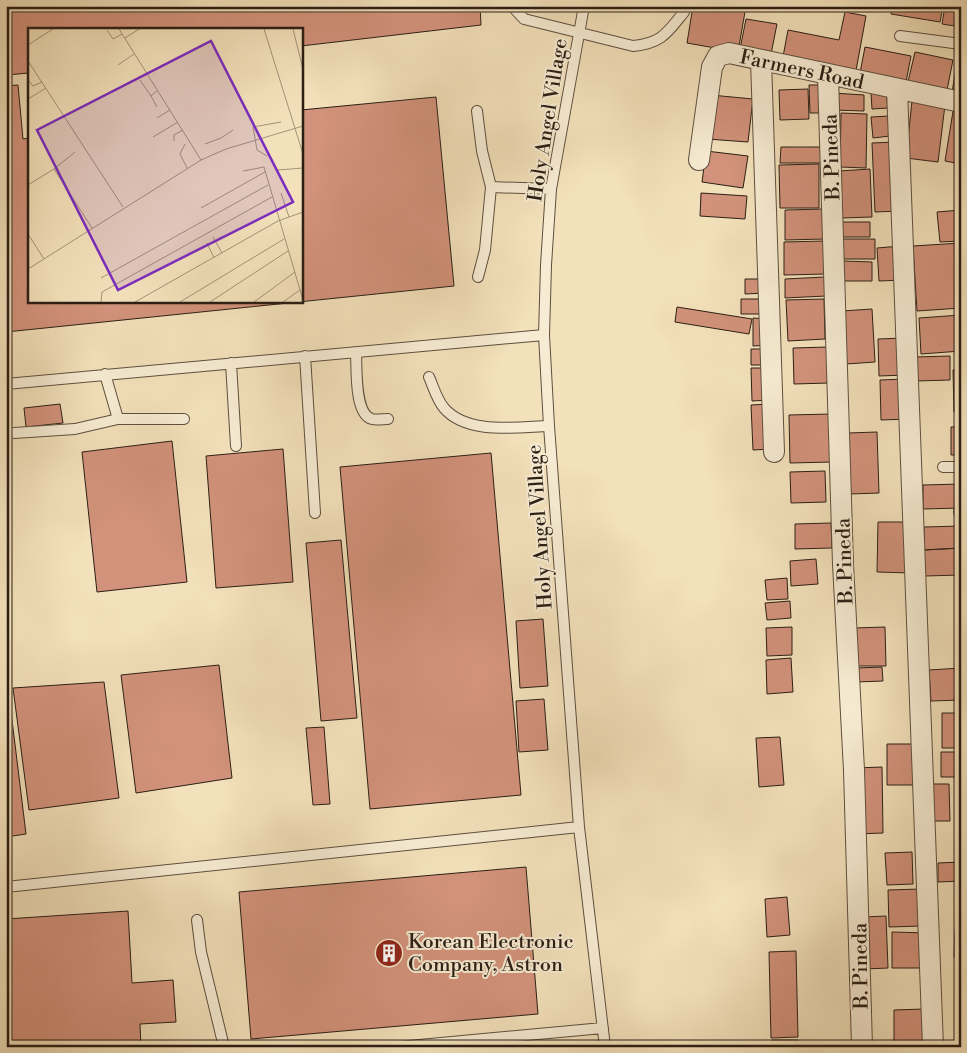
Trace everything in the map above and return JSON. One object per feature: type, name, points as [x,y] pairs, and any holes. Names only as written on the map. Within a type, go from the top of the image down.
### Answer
[{"type":"street","name":"Farmers Road","points":[[699,160],[712,67],[718,56],[729,53],[828,76],[961,102]]},
{"type":"street","points":[[761,60],[774,452]]},
{"type":"street","name":"B. Pineda","points":[[828,76],[843,564],[854,770],[862,1047]]},
{"type":"street","points":[[897,90],[933,1047]]},
{"type":"lane","points":[[512,6],[524,19],[633,46],[650,44],[663,38],[684,12]]},
{"type":"lane","name":"Holy Angel Village","points":[[584,6],[551,189],[544,335],[548,426],[579,827],[605,1047]]},
{"type":"lane","points":[[900,36],[961,44]]},
{"type":"lane","points":[[477,110],[482,151],[491,187],[485,250],[478,277]]},
{"type":"lane","points":[[491,187],[551,189]]},
{"type":"lane","points":[[6,384],[544,335]]},
{"type":"lane","points":[[356,353],[359,406],[365,415],[371,419],[388,419]]},
{"type":"lane","points":[[305,356],[315,513]]},
{"type":"lane","points":[[231,363],[236,446]]},
{"type":"lane","points":[[105,374],[118,419]]},
{"type":"lane","points":[[429,376],[444,408],[462,422],[486,426],[548,426]]},
{"type":"lane","points":[[14,433],[75,429],[118,419],[184,419]]},
{"type":"lane","points":[[943,467],[961,467]]},
{"type":"lane","points":[[6,887],[579,827]]},
{"type":"lane","points":[[197,920],[201,952],[224,1047]]},
{"type":"lane","points":[[398,1047],[603,1028]]},
{"type":"building","points":[[6,6],[480,6],[481,25],[302,46],[302,28],[28,28],[28,73],[6,75]]},
{"type":"building","points":[[693,6],[746,6],[738,52],[687,43]]},
{"type":"building","points":[[893,6],[943,6],[940,22],[891,14]]},
{"type":"building","points":[[945,6],[961,6],[961,27],[942,24]]},
{"type":"building","points":[[845,12],[866,16],[855,76],[782,62],[788,30],[839,40]]},
{"type":"building","points":[[746,19],[777,24],[771,54],[740,49]]},
{"type":"building","points":[[865,47],[911,56],[906,82],[860,73]]},
{"type":"building","points":[[915,52],[953,60],[947,90],[908,82]]},
{"type":"building","points":[[957,60],[961,61],[961,94],[952,93]]},
{"type":"building","points":[[18,85],[23,139],[28,138],[28,302],[298,302],[6,332],[6,86]]},
{"type":"building","points":[[809,85],[820,85],[820,113],[810,113]]},
{"type":"building","points":[[808,89],[809,119],[780,120],[779,90]]},
{"type":"building","points":[[886,92],[888,108],[872,109],[871,93]]},
{"type":"building","points":[[833,93],[864,95],[864,111],[833,110]]},
{"type":"building","points":[[711,95],[753,99],[748,142],[707,139]]},
{"type":"building","points":[[436,97],[454,286],[302,302],[302,110]]},
{"type":"building","points":[[912,101],[945,105],[938,162],[906,158]]},
{"type":"building","points":[[954,105],[961,107],[961,164],[945,161]]},
{"type":"building","points":[[841,113],[867,114],[866,168],[840,167]]},
{"type":"building","points":[[889,116],[890,136],[873,138],[871,117]]},
{"type":"building","points":[[895,142],[899,211],[875,212],[872,143]]},
{"type":"building","points":[[781,147],[821,147],[821,163],[780,163]]},
{"type":"building","points":[[706,151],[748,156],[743,188],[702,182]]},
{"type":"building","points":[[819,164],[819,208],[780,208],[779,165]]},
{"type":"building","points":[[870,169],[872,217],[841,218],[839,171]]},
{"type":"building","points":[[701,193],[747,196],[745,219],[700,216]]},
{"type":"building","points":[[824,209],[825,239],[785,240],[785,210]]},
{"type":"building","points":[[961,210],[961,241],[940,242],[937,212]]},
{"type":"building","points":[[842,222],[870,222],[870,237],[842,237]]},
{"type":"building","points":[[842,239],[875,239],[875,259],[842,259]]},
{"type":"building","points":[[825,241],[826,274],[784,275],[784,242]]},
{"type":"building","points":[[961,243],[961,308],[917,311],[913,246]]},
{"type":"building","points":[[901,246],[903,280],[879,281],[877,248]]},
{"type":"building","points":[[843,261],[872,262],[872,281],[843,281]]},
{"type":"building","points":[[825,277],[826,296],[785,298],[785,279]]},
{"type":"building","points":[[745,279],[765,279],[765,293],[745,294]]},
{"type":"building","points":[[741,299],[767,299],[768,314],[741,314]]},
{"type":"building","points":[[824,299],[825,339],[788,341],[786,300]]},
{"type":"building","points":[[677,307],[752,319],[749,334],[675,322]]},
{"type":"building","points":[[872,309],[875,362],[846,364],[842,311]]},
{"type":"building","points":[[961,315],[961,351],[921,354],[919,318]]},
{"type":"building","points":[[753,318],[768,319],[770,345],[753,346]]},
{"type":"building","points":[[904,338],[906,375],[879,376],[878,339]]},
{"type":"building","points":[[828,347],[829,383],[794,384],[793,348]]},
{"type":"building","points":[[751,349],[769,349],[770,365],[751,365]]},
{"type":"building","points":[[950,356],[950,380],[916,381],[915,357]]},
{"type":"building","points":[[751,368],[770,368],[770,400],[752,401]]},
{"type":"building","points":[[953,370],[961,370],[961,412],[954,412]]},
{"type":"building","points":[[907,379],[908,419],[881,420],[880,380]]},
{"type":"building","points":[[60,404],[63,423],[26,427],[24,408]]},
{"type":"building","points":[[771,404],[772,449],[753,450],[751,405]]},
{"type":"building","points":[[831,414],[832,462],[790,463],[789,415]]},
{"type":"building","points":[[951,427],[961,427],[961,455],[951,455]]},
{"type":"building","points":[[877,432],[879,493],[850,494],[848,433]]},
{"type":"building","points":[[172,441],[187,582],[97,592],[82,452]]},
{"type":"building","points":[[283,449],[293,582],[216,588],[206,456]]},
{"type":"building","points":[[491,453],[521,795],[370,809],[340,467]]},
{"type":"building","points":[[825,471],[826,502],[791,503],[790,472]]},
{"type":"building","points":[[961,484],[961,508],[923,509],[923,485]]},
{"type":"building","points":[[878,522],[912,522],[911,573],[877,572]]},
{"type":"building","points":[[831,523],[832,548],[795,549],[795,524]]},
{"type":"building","points":[[961,526],[961,548],[924,550],[924,527]]},
{"type":"building","points":[[341,540],[357,718],[321,721],[306,543]]},
{"type":"building","points":[[961,548],[961,575],[925,576],[924,550]]},
{"type":"building","points":[[816,559],[818,584],[791,586],[790,561]]},
{"type":"building","points":[[787,578],[788,599],[767,600],[765,580]]},
{"type":"building","points":[[790,601],[791,618],[767,620],[765,603]]},
{"type":"building","points":[[543,619],[548,686],[520,688],[516,621]]},
{"type":"building","points":[[792,627],[792,655],[767,656],[766,628]]},
{"type":"building","points":[[885,627],[886,666],[855,666],[854,628]]},
{"type":"building","points":[[791,658],[793,692],[767,694],[766,660]]},
{"type":"building","points":[[219,665],[232,778],[136,793],[121,675]]},
{"type":"building","points":[[882,667],[883,681],[856,682],[856,668]]},
{"type":"building","points":[[961,668],[961,700],[931,701],[929,670]]},
{"type":"building","points":[[6,671],[26,834],[6,837]]},
{"type":"building","points":[[104,682],[119,798],[29,810],[13,688]]},
{"type":"building","points":[[544,699],[548,750],[519,752],[516,701]]},
{"type":"building","points":[[942,713],[961,713],[961,748],[942,748]]},
{"type":"building","points":[[324,727],[330,804],[313,805],[306,728]]},
{"type":"building","points":[[780,737],[784,785],[759,787],[756,738]]},
{"type":"building","points":[[887,744],[915,744],[915,785],[887,785]]},
{"type":"building","points":[[941,752],[961,752],[961,777],[941,777]]},
{"type":"building","points":[[882,767],[883,833],[857,834],[856,768]]},
{"type":"building","points":[[929,784],[949,784],[950,821],[930,821]]},
{"type":"building","points":[[912,852],[913,884],[887,885],[885,853]]},
{"type":"building","points":[[961,862],[961,881],[938,882],[938,863]]},
{"type":"building","name":"Korean Electronic Company, Astron","points":[[526,867],[538,1014],[251,1039],[239,892]]},
{"type":"building","points":[[920,889],[921,926],[889,927],[888,890]]},
{"type":"building","points":[[787,897],[790,935],[767,937],[765,899]]},
{"type":"building","points":[[128,911],[132,983],[173,980],[176,1022],[140,1024],[141,1047],[6,1047],[6,919]]},
{"type":"building","points":[[886,916],[888,968],[865,969],[863,917]]},
{"type":"building","points":[[955,929],[961,929],[961,957],[954,957]]},
{"type":"building","points":[[892,932],[928,933],[928,968],[892,968]]},
{"type":"building","points":[[796,951],[798,1037],[771,1038],[769,952]]},
{"type":"building","points":[[924,1009],[925,1047],[894,1047],[894,1010]]},
{"type":"building","points":[[772,1040],[798,1040],[798,1047],[772,1047]]},
{"type":"place","name":"Korean Electronic Company, Astron","points":[[389,953]]}]
